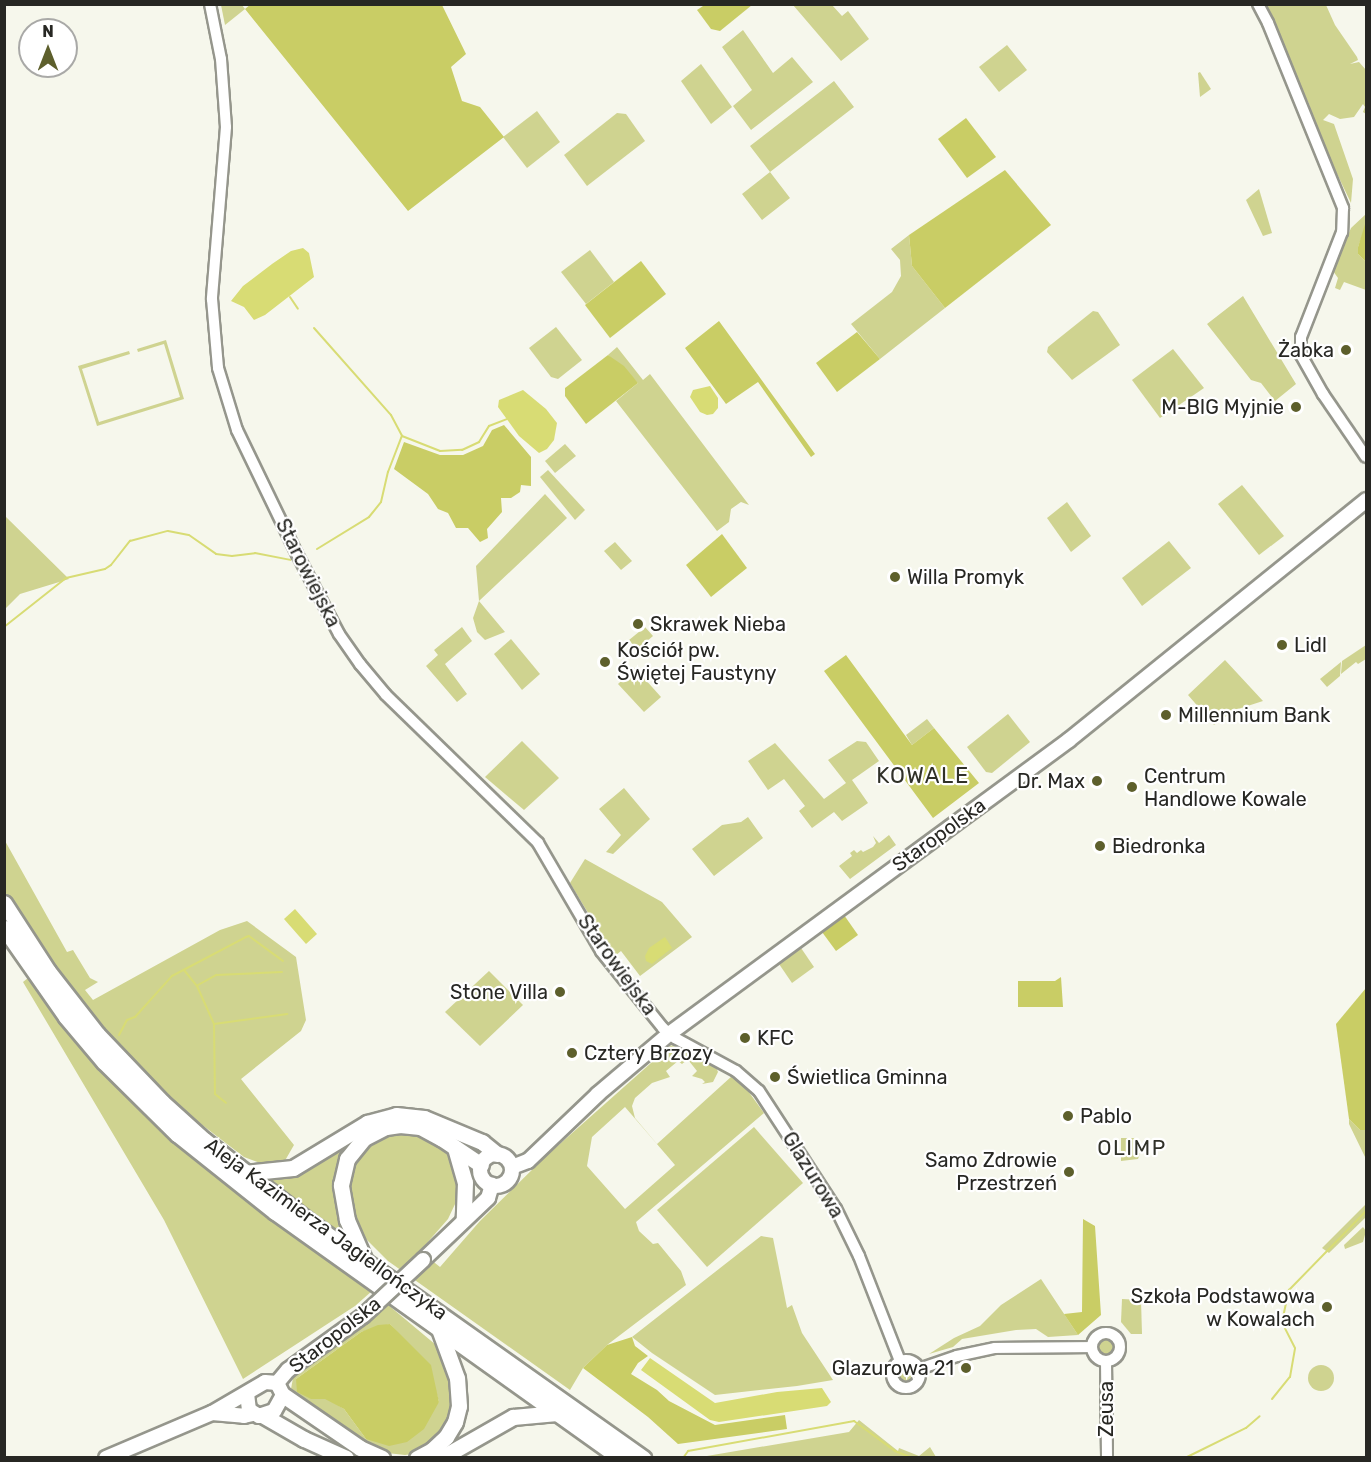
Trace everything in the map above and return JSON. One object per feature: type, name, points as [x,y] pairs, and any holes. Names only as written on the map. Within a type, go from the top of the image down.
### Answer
[{"type":"highway","name":"Aleja Kazimierza Jagiellończyka","points":[[4,903],[48,971],[97,1034],[162,1102],[244,1173],[643,1458]]},
{"type":"highway","name":"Aleja Kazimierza Jagiellończyka","points":[[4,928],[66,1017],[105,1062],[177,1134],[266,1206],[620,1458]]},
{"type":"highway","points":[[244,1173],[293,1168],[367,1123],[396,1115],[424,1118],[482,1142],[497,1154]]},
{"type":"highway","points":[[364,1259],[342,1201],[342,1172],[355,1147],[375,1131],[400,1125],[429,1131],[480,1165]]},
{"type":"highway","points":[[455,1148],[465,1182],[465,1219]]},
{"type":"highway","points":[[417,1458],[432,1450],[446,1437],[455,1422],[459,1406],[457,1378],[439,1329]]},
{"type":"highway","points":[[280,1389],[360,1448],[382,1458]]},
{"type":"highway","points":[[441,1458],[506,1419],[523,1414],[557,1413]]},
{"type":"highway","points":[[259,1415],[346,1458]]},
{"type":"main road","name":"Staropolska","points":[[280,1389],[288,1370],[363,1316],[488,1198],[492,1185],[507,1182],[512,1167],[528,1161],[598,1094],[669,1034],[1069,740],[1366,500]]},
{"type":"main road","points":[[492,1185],[481,1175],[480,1165],[487,1156],[497,1154],[507,1158],[512,1167]]},
{"type":"main road","points":[[106,1458],[212,1413],[265,1382],[280,1389],[279,1405],[259,1415],[212,1413]]},
{"type":"main road","points":[[247,1394],[247,1405],[259,1415]]},
{"type":"street","name":"Starowiejska","points":[[210,4],[221,59],[226,127],[213,286],[214,339],[225,397],[246,449],[297,554],[355,658],[386,695],[530,833],[544,852],[601,951],[669,1034]]},
{"type":"street","points":[[1258,4],[1268,22],[1310,131],[1343,208],[1342,232],[1301,337],[1301,355],[1323,394],[1366,457]]},
{"type":"street","name":"Glazurowa","points":[[669,1034],[736,1071],[759,1091],[836,1209],[859,1256],[900,1361]]},
{"type":"street","points":[[1101,1334],[1112,1334],[1120,1341],[1120,1353],[1112,1360],[1106,1361],[1096,1357],[1092,1347],[1093,1341],[1101,1334]]},
{"type":"street","points":[[919,1369],[957,1356],[995,1348],[1092,1347]]},
{"type":"street","points":[[900,1361],[911,1361],[919,1369],[916,1384],[912,1388],[901,1388],[896,1384],[892,1374],[896,1364],[900,1361]]},
{"type":"street","name":"Zeusa","points":[[1106,1361],[1107,1458]]},
{"type":"shaded area","points":[[251,4],[442,5],[466,54],[451,67],[462,101],[480,107],[504,137],[408,211],[245,9]]},
{"type":"shaded area","points":[[706,4],[752,5],[720,31],[711,29],[697,10]]},
{"type":"shaded area","points":[[221,5],[242,5],[245,9],[225,25]]},
{"type":"shaded area","points":[[793,5],[832,5],[842,16],[848,11],[869,39],[841,61]]},
{"type":"shaded area","points":[[1265,5],[1326,5],[1335,25],[1357,57],[1358,60],[1350,64],[1359,62],[1366,70],[1366,114],[1363,112],[1365,107],[1363,104],[1354,117],[1340,119],[1329,114],[1323,120],[1334,124],[1353,179],[1351,203],[1318,134],[1309,104],[1291,68],[1275,23]]},
{"type":"shaded area","points":[[743,30],[773,73],[792,57],[813,82],[751,130],[733,106],[752,90],[722,47]]},
{"type":"shaded area","points":[[1007,45],[1027,70],[999,92],[979,67]]},
{"type":"shaded area","points":[[701,64],[732,107],[711,124],[681,81]]},
{"type":"shaded area","points":[[1200,72],[1211,89],[1200,97],[1198,73]]},
{"type":"shaded area","points":[[834,81],[854,107],[770,172],[750,146]]},
{"type":"shaded area","points":[[537,111],[560,142],[527,168],[503,137]]},
{"type":"shaded area","points":[[617,113],[626,114],[645,141],[587,186],[564,155]]},
{"type":"shaded area","points":[[966,118],[996,157],[967,178],[938,139]]},
{"type":"shaded area","points":[[1005,170],[1051,225],[945,308],[912,266],[909,235]]},
{"type":"shaded area","points":[[770,172],[790,198],[762,220],[742,194]]},
{"type":"shaded area","points":[[1259,189],[1272,233],[1263,236],[1246,200]]},
{"type":"shaded area","points":[[1366,214],[1366,225],[1358,247],[1358,254],[1366,262],[1366,290],[1344,282],[1340,290],[1335,288],[1338,278],[1333,271],[1351,228]]},
{"type":"shaded area","points":[[1366,221],[1366,262],[1358,254],[1358,247]]},
{"type":"shaded area","points":[[909,235],[912,266],[945,308],[880,359],[851,324],[892,292],[901,276],[900,260],[891,249]]},
{"type":"shaded area","points":[[303,248],[309,253],[314,277],[265,315],[254,320],[244,307],[231,301],[243,286],[272,264],[291,251]]},
{"type":"shaded area","points":[[590,250],[614,282],[586,304],[561,272]]},
{"type":"shaded area","points":[[641,261],[666,294],[610,338],[585,305]]},
{"type":"shaded area","points":[[1243,296],[1296,384],[1275,401],[1261,383],[1251,380],[1207,324]]},
{"type":"shaded area","points":[[1093,311],[1098,312],[1120,345],[1072,380],[1047,352],[1048,347]]},
{"type":"shaded area","points":[[719,321],[815,454],[811,457],[758,382],[726,404],[685,348]]},
{"type":"shaded area","points":[[556,327],[582,360],[558,379],[551,377],[529,348]]},
{"type":"shaded area","points":[[857,332],[880,359],[837,392],[816,363]]},
{"type":"shaded area","points":[[166,340],[184,399],[97,426],[78,366],[129,351],[130,354],[82,369],[99,422],[180,397],[164,344],[138,352],[137,349]]},
{"type":"shaded area","points":[[617,347],[643,380],[650,374],[749,505],[741,502],[731,509],[729,522],[717,531],[616,401],[638,383],[608,355]]},
{"type":"shaded area","points":[[1173,349],[1204,388],[1160,418],[1132,380]]},
{"type":"shaded area","points":[[608,355],[624,366],[638,383],[586,424],[565,396],[565,388]]},
{"type":"shaded area","points":[[710,386],[718,398],[718,408],[713,414],[707,415],[700,412],[690,397],[693,390]]},
{"type":"shaded area","points":[[523,390],[546,409],[557,423],[554,440],[547,449],[539,453],[519,436],[498,407],[499,400]]},
{"type":"shaded area","points":[[504,425],[531,457],[531,486],[521,485],[520,492],[511,498],[501,498],[502,512],[487,529],[488,538],[480,542],[468,528],[456,528],[448,513],[438,509],[428,494],[394,469],[404,442],[440,455],[463,455],[483,446],[492,430]]},
{"type":"shaded area","points":[[565,444],[576,456],[555,473],[545,461]]},
{"type":"shaded area","points":[[548,470],[585,510],[575,520],[540,477]]},
{"type":"shaded area","points":[[1242,485],[1284,536],[1259,555],[1218,504]]},
{"type":"shaded area","points":[[545,494],[567,518],[479,601],[476,566]]},
{"type":"shaded area","points":[[1067,502],[1091,536],[1071,552],[1047,518]]},
{"type":"shaded area","points":[[4,515],[69,579],[20,594],[5,609]]},
{"type":"shaded area","points":[[722,534],[747,568],[711,597],[686,565]]},
{"type":"shaded area","points":[[1169,541],[1191,568],[1142,606],[1122,578]]},
{"type":"shaded area","points":[[615,542],[632,561],[621,570],[604,551]]},
{"type":"shaded area","points":[[479,601],[505,632],[485,640],[477,632],[473,618]]},
{"type":"shaded area","points":[[462,627],[472,641],[445,664],[467,694],[457,702],[426,666],[438,655],[434,650]]},
{"type":"shaded area","points":[[645,627],[653,636],[646,642],[643,656],[629,640]]},
{"type":"shaded area","points":[[511,639],[540,674],[522,690],[494,654]]},
{"type":"shaded area","points":[[1366,645],[1366,659],[1358,664],[1356,662],[1341,674],[1342,661]]},
{"type":"shaded area","points":[[846,655],[912,745],[934,728],[979,783],[933,818],[824,671]]},
{"type":"shaded area","points":[[1225,660],[1263,701],[1235,710],[1214,725],[1188,695]]},
{"type":"shaded area","points":[[1341,662],[1340,676],[1327,687],[1320,679]]},
{"type":"shaded area","points":[[635,668],[661,697],[644,712],[618,684]]},
{"type":"shaded area","points":[[1008,714],[1030,742],[992,773],[986,772],[967,747]]},
{"type":"shaded area","points":[[927,719],[934,728],[912,745],[906,735]]},
{"type":"shaded area","points":[[522,741],[559,778],[524,810],[485,777]]},
{"type":"shaded area","points":[[857,741],[866,742],[879,761],[852,780],[868,803],[842,821],[834,812],[812,828],[799,811],[805,806],[784,779],[768,790],[748,761],[775,743],[824,799],[846,783],[828,760]]},
{"type":"shaded area","points":[[624,788],[650,819],[613,854],[606,852],[621,835],[599,809]]},
{"type":"shaded area","points":[[748,817],[763,838],[714,876],[692,849],[722,825],[741,822]]},
{"type":"shaded area","points":[[889,835],[896,845],[850,879],[839,866],[852,856],[850,853],[854,850],[857,853],[873,847],[876,843],[873,836],[879,843]]},
{"type":"shaded area","points":[[4,839],[67,952],[73,950],[90,978],[98,982],[85,990],[93,1000],[220,930],[247,921],[296,957],[306,1020],[301,1031],[241,1079],[294,1145],[283,1164],[263,1164],[244,1157],[184,1111],[105,1030],[57,972],[5,892]]},
{"type":"shaded area","points":[[585,859],[662,902],[692,937],[640,976],[621,951],[615,956],[611,951],[570,883]]},
{"type":"shaded area","points":[[295,909],[317,934],[306,944],[284,919]]},
{"type":"shaded area","points":[[844,915],[858,935],[836,951],[822,932]]},
{"type":"shaded area","points":[[665,937],[672,948],[652,964],[646,961],[645,956],[649,948]]},
{"type":"shaded area","points":[[801,948],[814,967],[792,983],[779,964]]},
{"type":"shaded area","points":[[489,971],[523,1005],[480,1046],[445,1012]]},
{"type":"shaded area","points":[[1061,977],[1063,1007],[1018,1007],[1018,981],[1055,981]]},
{"type":"shaded area","points":[[28,978],[60,1022],[98,1067],[171,1140],[268,1218],[372,1291],[355,1306],[243,1379],[164,1220],[23,982]]},
{"type":"shaded area","points":[[1366,988],[1366,1130],[1360,1130],[1349,1119],[1336,1024]]},
{"type":"shaded area","points":[[675,1045],[689,1052],[687,1060],[682,1064],[678,1061],[666,1071],[670,1077],[652,1083],[635,1098],[632,1106],[635,1118],[657,1144],[732,1076],[743,1084],[764,1113],[636,1222],[639,1231],[653,1244],[658,1243],[681,1271],[686,1285],[607,1345],[583,1368],[570,1390],[388,1261],[363,1236],[356,1224],[347,1185],[355,1158],[363,1146],[394,1131],[417,1132],[441,1144],[451,1154],[460,1180],[456,1202],[448,1219],[420,1251],[440,1267],[480,1221],[544,1158],[660,1055],[659,1053],[667,1046]],"holes":[[[625,1107],[675,1165],[625,1209],[587,1166],[592,1137]]]},
{"type":"shaded area","points":[[691,1053],[716,1067],[718,1072],[713,1082],[702,1084],[705,1082],[702,1079],[692,1076],[697,1071],[689,1061]]},
{"type":"shaded area","points":[[1349,1119],[1360,1130],[1366,1130],[1366,1159],[1349,1124]]},
{"type":"shaded area","points":[[754,1127],[803,1183],[707,1267],[657,1210]]},
{"type":"shaded area","points":[[361,1133],[342,1156],[335,1185],[342,1222],[350,1239],[261,1174]]},
{"type":"shaded area","points":[[1121,1138],[1134,1138],[1140,1142],[1142,1149],[1138,1159],[1121,1161]]},
{"type":"shaded area","points":[[1366,1204],[1366,1217],[1329,1253],[1322,1248]]},
{"type":"shaded area","points":[[1083,1219],[1095,1226],[1101,1315],[1078,1335],[1064,1314],[1082,1312]]},
{"type":"shaded area","points":[[1363,1227],[1366,1231],[1363,1242],[1345,1249],[1344,1245]]},
{"type":"shaded area","points":[[761,1236],[773,1238],[787,1308],[792,1305],[802,1333],[833,1380],[715,1395],[632,1337]]},
{"type":"shaded area","points":[[1041,1279],[1078,1335],[1048,1337],[1036,1329],[1016,1330],[962,1339],[953,1347],[929,1354],[954,1338],[980,1326],[1001,1305]]},
{"type":"shaded area","points":[[1122,1299],[1141,1300],[1142,1334],[1131,1334],[1121,1322]]},
{"type":"shaded area","points":[[387,1304],[436,1345],[445,1357],[455,1388],[448,1428],[419,1453],[405,1455],[378,1452],[295,1397],[291,1389],[293,1378]],"holes":[[[390,1324],[410,1346],[435,1388],[439,1402],[366,1439],[344,1409],[296,1379],[361,1332]]]},
{"type":"shaded area","points":[[390,1324],[431,1365],[439,1402],[424,1429],[407,1442],[389,1446],[366,1439],[344,1409],[325,1399],[311,1399],[297,1392],[296,1379],[361,1332],[378,1325]]},
{"type":"shaded area","points":[[632,1337],[635,1346],[648,1356],[638,1363],[631,1374],[657,1390],[669,1401],[715,1425],[785,1415],[787,1429],[678,1444],[648,1417],[583,1368],[607,1345]]},
{"type":"shaded area","points":[[1103,1339],[1109,1339],[1114,1347],[1112,1353],[1103,1355],[1098,1350],[1098,1344]]},
{"type":"shaded area","points":[[650,1358],[715,1403],[777,1392],[822,1388],[831,1402],[827,1406],[719,1422],[710,1420],[641,1370]]},
{"type":"shaded area","points":[[1321,1365],[1330,1369],[1334,1378],[1330,1387],[1321,1391],[1312,1387],[1308,1378],[1312,1369]]},
{"type":"shaded area","points":[[903,1367],[909,1367],[913,1374],[909,1381],[903,1381],[899,1377],[899,1371]]},
{"type":"shaded area","points":[[859,1420],[898,1451],[899,1448],[919,1456],[930,1447],[936,1457],[701,1457],[849,1432]]},
{"type":"waterway","points":[[290,297],[298,309]]},
{"type":"waterway","points":[[314,328],[391,415],[402,436],[440,451],[462,450],[479,442],[489,426],[507,419]]},
{"type":"waterway","points":[[317,549],[369,517],[381,502],[388,472],[402,436]]},
{"type":"waterway","points":[[4,627],[66,578],[105,569],[111,565],[130,541],[168,531],[189,535],[216,554],[232,556],[255,553],[290,560]]},
{"type":"waterway","points":[[119,1035],[127,1020],[135,1017],[172,976],[246,937],[249,936],[283,961]]},
{"type":"waterway","points":[[184,970],[197,986],[214,1024],[215,1094],[226,1103]]},
{"type":"waterway","points":[[198,985],[216,975],[282,972]]},
{"type":"waterway","points":[[214,1024],[287,1014]]},
{"type":"waterway","points":[[1272,1399],[1290,1377],[1295,1348],[1282,1322],[1289,1290],[1366,1211]]},
{"type":"waterway","points":[[1185,1458],[1246,1428],[1260,1416]]},
{"type":"waterway","points":[[683,1458],[688,1451],[854,1421],[895,1451],[912,1458]]},
{"type":"place","name":"Żabka","points":[[1346,350]]},
{"type":"place","name":"M-BIG Myjnie","points":[[1296,407]]},
{"type":"place","name":"Willa Promyk","points":[[895,577]]},
{"type":"place","name":"Skrawek Nieba","points":[[638,624]]},
{"type":"place","name":"Lidl","points":[[1282,645]]},
{"type":"place","name":"Kościół pw. Świętej Faustyny","points":[[605,662]]},
{"type":"place","name":"Millennium Bank","points":[[1166,715]]},
{"type":"place","name":"Dr. Max","points":[[1097,781]]},
{"type":"place","name":"Centrum Handlowe Kowale","points":[[1132,787]]},
{"type":"place","name":"Biedronka","points":[[1100,846]]},
{"type":"place","name":"Stone Villa","points":[[560,992]]},
{"type":"place","name":"KFC","points":[[745,1038]]},
{"type":"place","name":"Cztery Brzozy","points":[[572,1053]]},
{"type":"place","name":"Świetlica Gminna","points":[[775,1077]]},
{"type":"place","name":"Pablo","points":[[1068,1116]]},
{"type":"place","name":"Samo Zdrowie Przestrzeń","points":[[1069,1172]]},
{"type":"place","name":"Szkoła Podstawowa w Kowalach","points":[[1327,1307]]},
{"type":"place","name":"Glazurowa 21","points":[[966,1368]]},
{"type":"district","name":"KOWALE","points":[[923,776]]},
{"type":"district","name":"OLIMP","points":[[1132,1148]]}]
